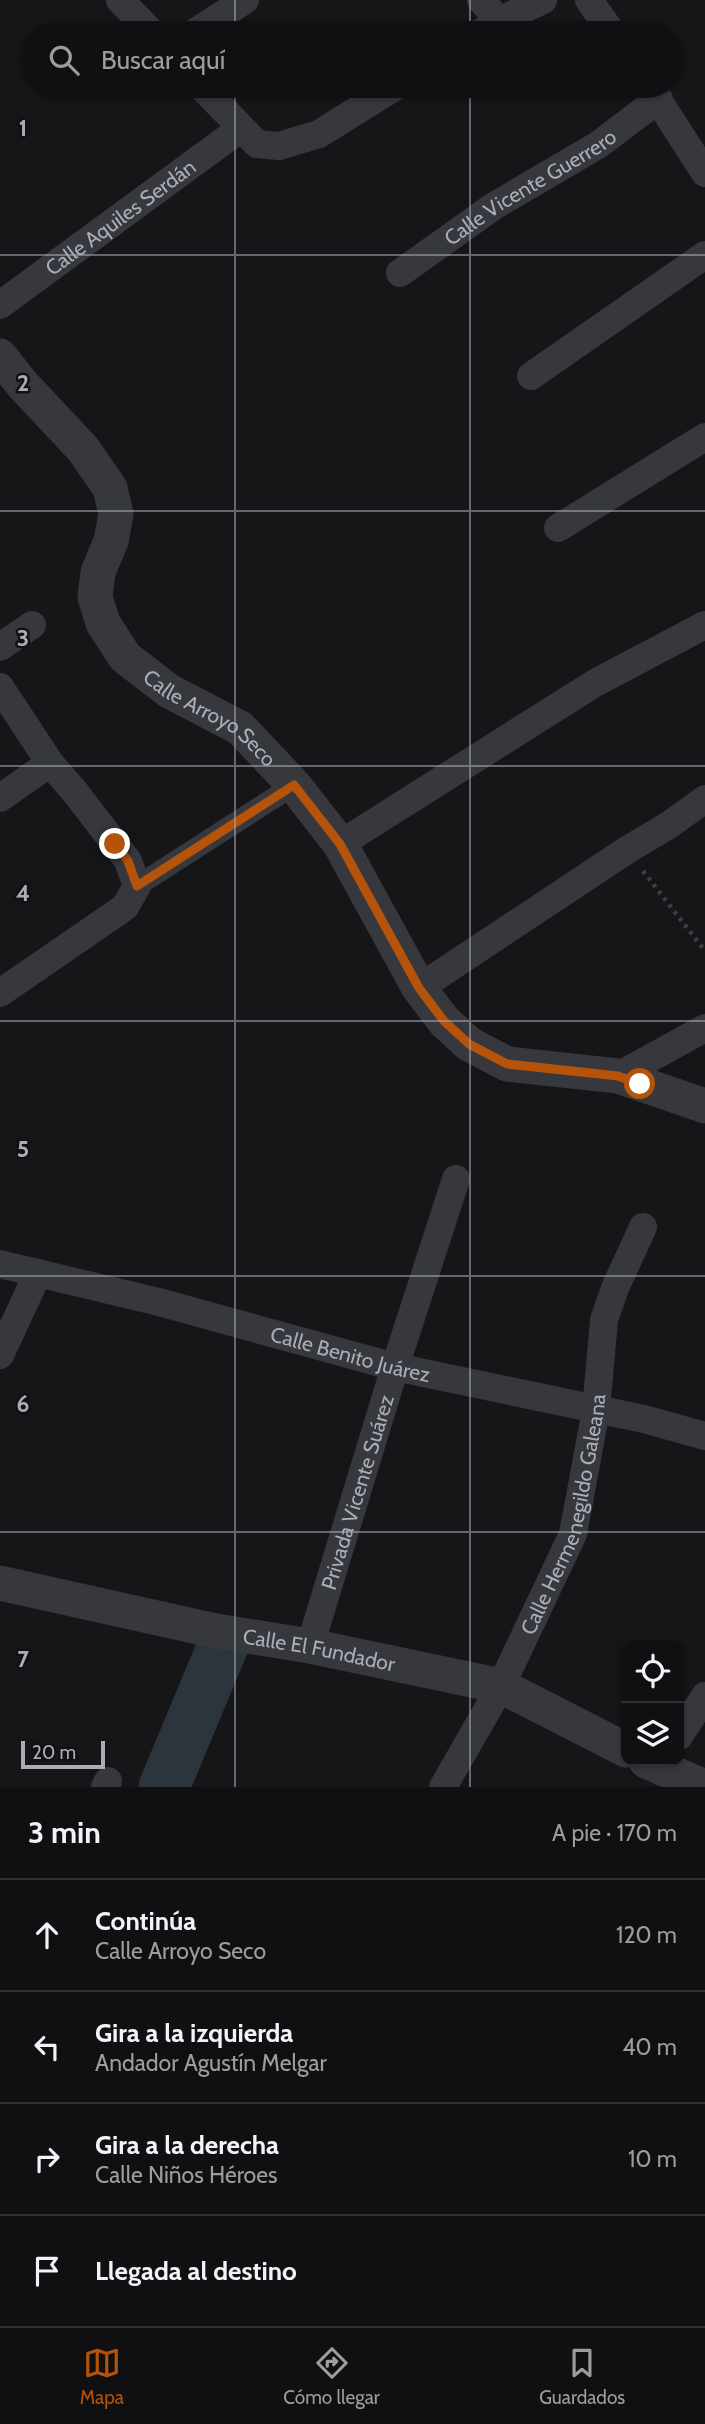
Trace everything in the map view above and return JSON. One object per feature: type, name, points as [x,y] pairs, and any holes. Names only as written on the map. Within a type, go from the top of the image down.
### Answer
[{"type":"street","points":[[120,0],[140,21]]},
{"type":"street","points":[[213,21],[245,0]]},
{"type":"street","points":[[481,0],[488,21]]},
{"type":"street","points":[[502,21],[543,0]]},
{"type":"street","points":[[589,0],[604,21]]},
{"type":"street","points":[[212,98],[257,144],[279,146],[319,134],[377,98]]},
{"type":"street","name":"Calle Vicente Guerrero","points":[[400,273],[495,206],[598,145],[649,98]]},
{"type":"street","points":[[657,98],[705,173]]},
{"type":"street","name":"Calle Aquiles Serdán","points":[[0,305],[240,129]]},
{"type":"street","points":[[531,376],[705,255]]},
{"type":"street","name":"Calle Arroyo Seco","points":[[0,356],[23,385],[83,449],[110,488],[116,514],[110,541],[98,572],[95,597],[103,623],[125,657],[169,691],[240,728],[294,785],[340,844],[419,988],[444,1021],[469,1044],[507,1064],[618,1076],[705,1106]]},
{"type":"street","points":[[558,528],[705,437]]},
{"type":"street","points":[[0,647],[32,625]]},
{"type":"street","points":[[340,844],[595,683],[705,625]]},
{"type":"street","points":[[0,687],[50,763],[128,861],[137,886]]},
{"type":"street","points":[[0,798],[50,763]]},
{"type":"street","points":[[0,993],[125,907],[137,886],[294,785]]},
{"type":"street","points":[[419,988],[705,799]]},
{"type":"street","points":[[618,1076],[705,1028]]},
{"type":"street","name":"Privada Vicente Suárez","points":[[310,1646],[395,1367],[456,1179]]},
{"type":"street","name":"Calle Hermenegildo Galeana","points":[[443,1787],[501,1686],[573,1534],[596,1410],[604,1321],[615,1288],[643,1227]]},
{"type":"street","name":"Calle Benito Juárez","points":[[0,1264],[159,1302],[395,1367],[644,1419],[705,1436]]},
{"type":"street","points":[[0,1355],[38,1273]]},
{"type":"street","name":"Calle El Fundador","points":[[0,1583],[216,1631],[310,1646],[501,1686],[621,1747]]},
{"type":"street","points":[[684,1728],[705,1696]]},
{"type":"street","points":[[662,1766],[705,1787]]},
{"type":"path","points":[[627,850],[705,951]]},
{"type":"waterway","points":[[164,1787],[225,1641]]},
{"type":"route","points":[[115,844],[128,861],[137,886],[294,785],[340,844],[419,988],[444,1021],[469,1044],[507,1064],[618,1076],[640,1084]]}]
